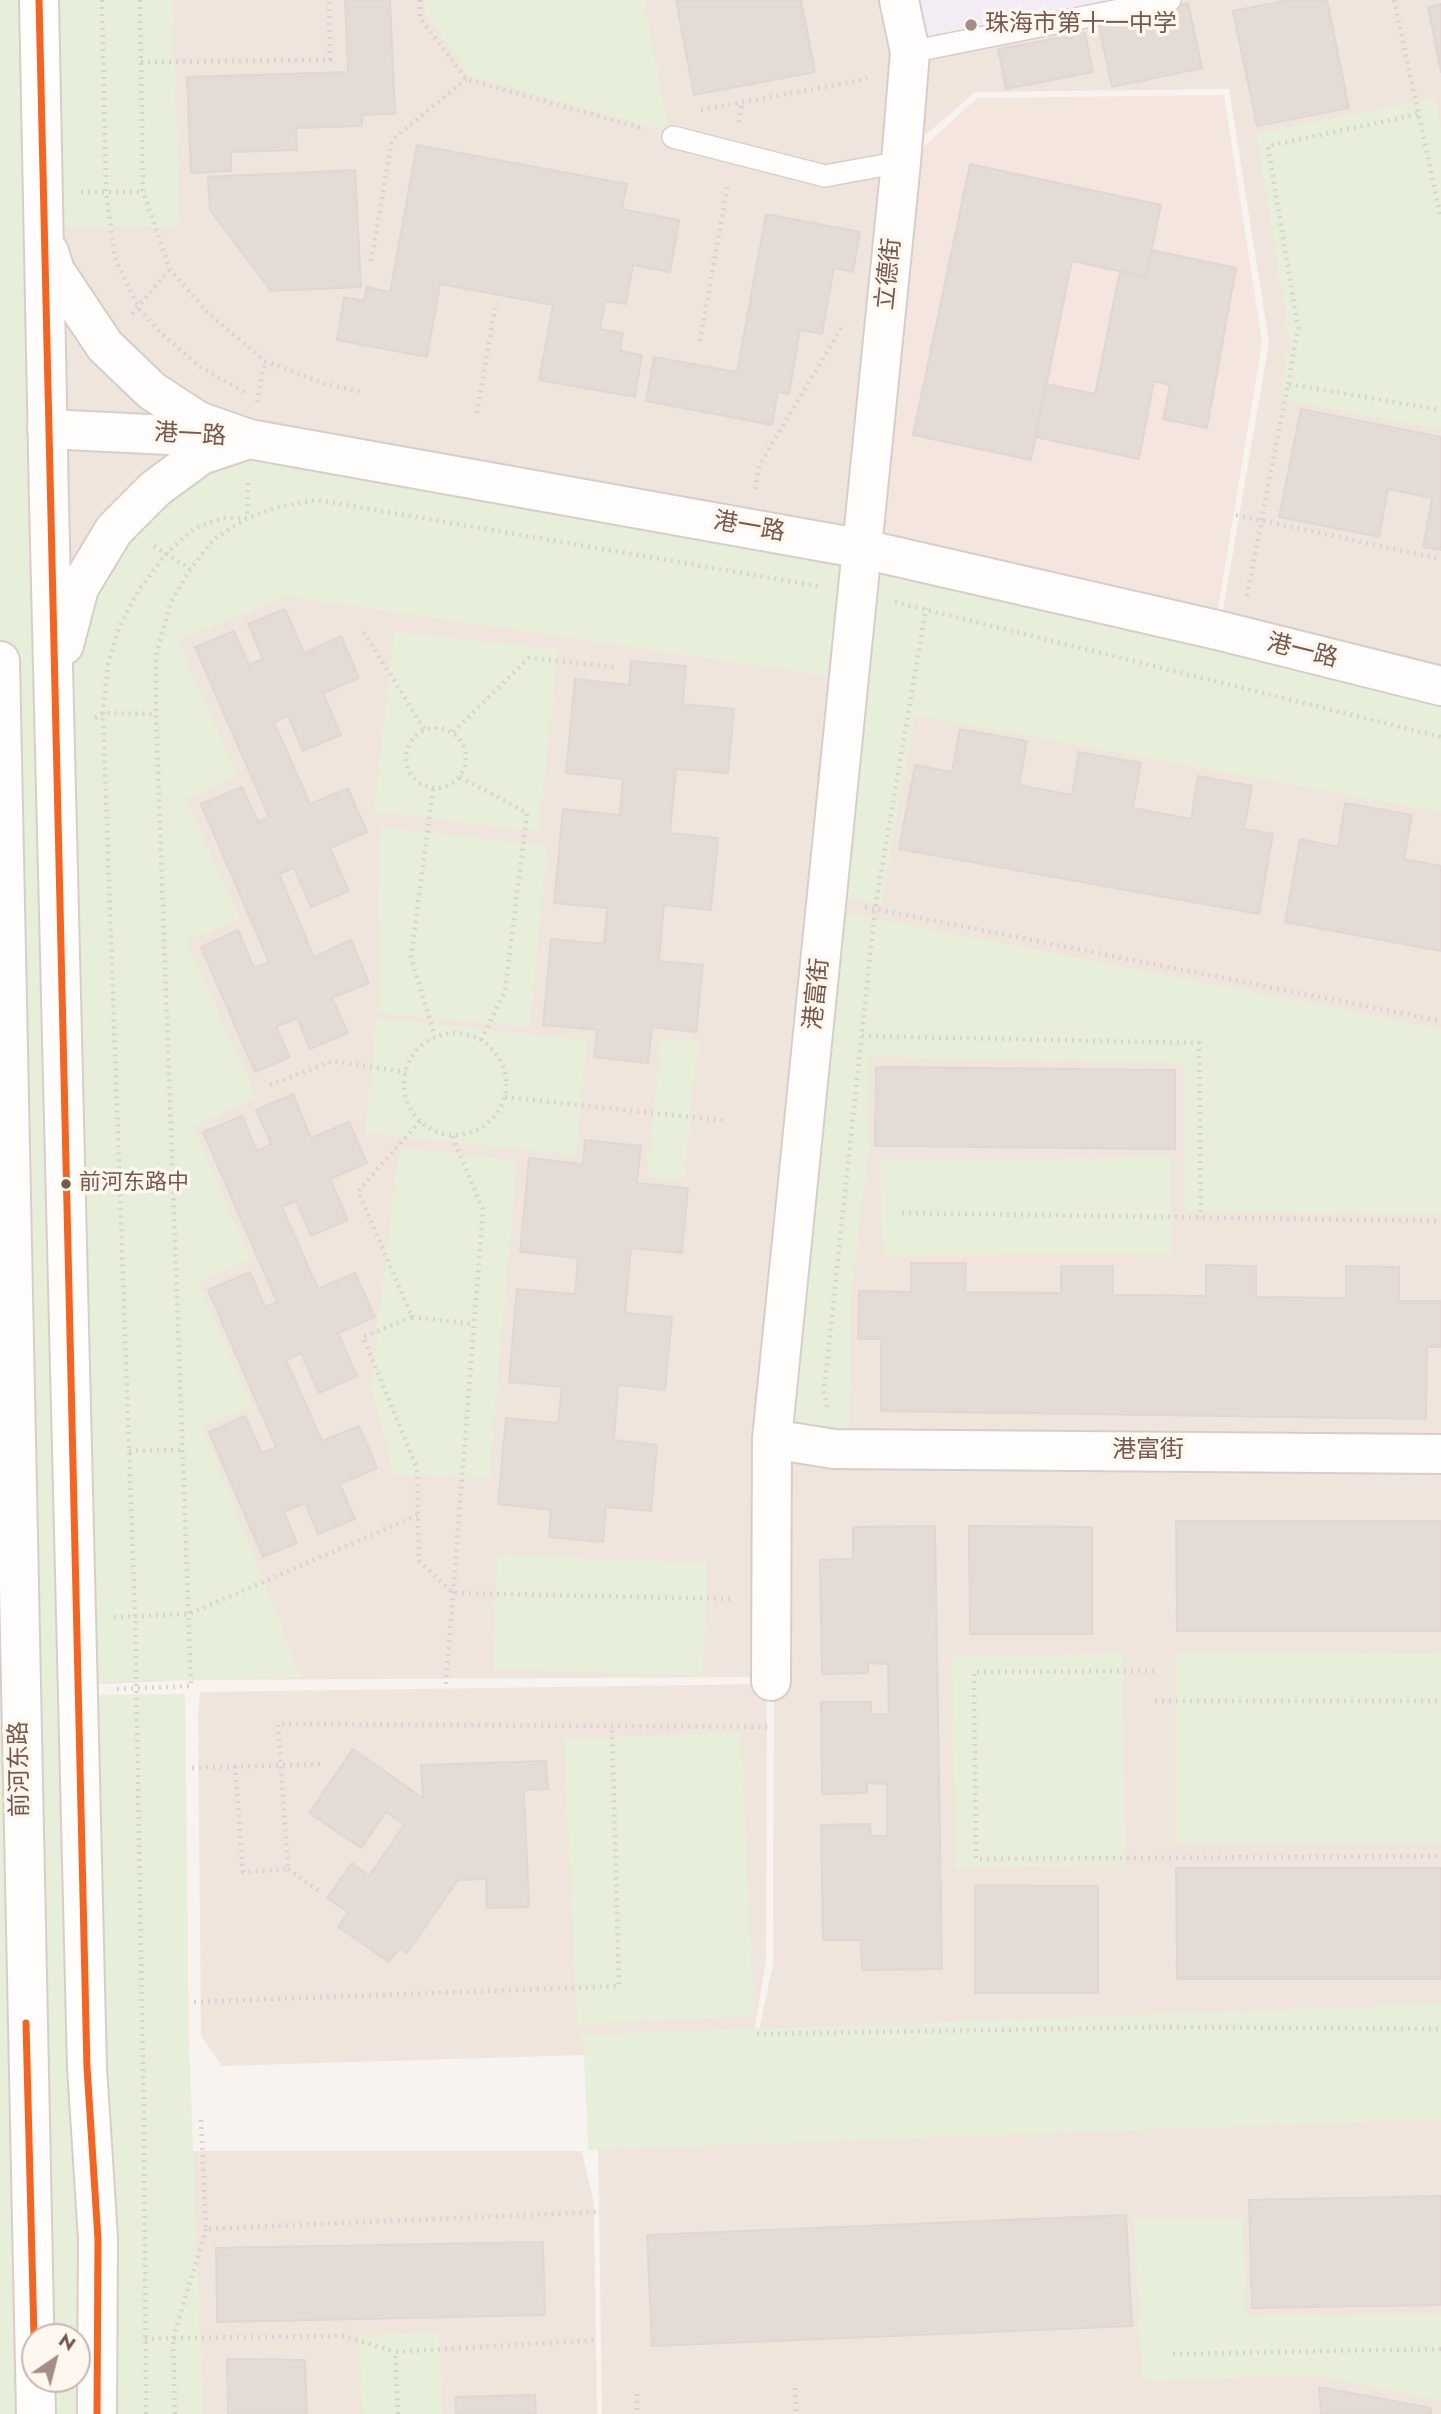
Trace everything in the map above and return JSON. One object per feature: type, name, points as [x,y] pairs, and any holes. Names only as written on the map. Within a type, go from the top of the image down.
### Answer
[{"type":"main road","points":[[40,0],[47,429],[86,2067],[98,2239],[97,2414]]},
{"type":"main road","name":"立德街","points":[[863,549],[910,52],[899,0]]},
{"type":"main road","points":[[44,233],[55,271],[105,346],[152,391],[187,414],[198,421],[249,439]]},
{"type":"main road","name":"港一路","points":[[47,429],[249,439],[750,528],[931,564],[1217,630],[1441,686]]},
{"type":"main road","points":[[55,742],[63,649],[79,588],[114,530],[156,488],[201,455],[249,439]]},
{"type":"main road","name":"港富街","points":[[771,1681],[772,1439],[863,549]]},
{"type":"main road","name":"前河东路","points":[[0,661],[36,2414]]},
{"type":"main road","name":"港富街","points":[[772,1439],[834,1449],[1441,1454]]},
{"type":"lane","points":[[910,52],[1170,0]]},
{"type":"lane","points":[[673,137],[825,176],[901,162]]},
{"type":"path","points":[[102,0],[106,192],[115,258],[138,307],[159,331],[200,367],[267,402]]},
{"type":"path","points":[[140,0],[143,192],[170,269],[208,313],[265,361],[324,384],[364,392]]},
{"type":"path","points":[[141,62],[330,60],[329,0]]},
{"type":"path","points":[[420,0],[420,18],[466,79],[673,137]]},
{"type":"path","points":[[1394,0],[1441,218]]},
{"type":"path","points":[[694,112],[862,80],[910,52]]},
{"type":"path","points":[[371,261],[392,140],[466,79]]},
{"type":"path","points":[[699,341],[742,103]]},
{"type":"path","points":[[1246,607],[1298,328],[1268,146],[1419,114]]},
{"type":"path","points":[[43,191],[143,192]]},
{"type":"path","points":[[477,413],[495,308]]},
{"type":"path","points":[[744,573],[759,466],[844,322]]},
{"type":"path","points":[[1288,384],[1441,410]]},
{"type":"path","points":[[78,1690],[191,1686],[156,655],[170,604],[190,569],[214,539],[247,518],[278,507],[317,500],[859,593],[1441,737]]},
{"type":"path","points":[[1236,515],[1441,559]]},
{"type":"path","points":[[146,2414],[135,1616],[103,713],[108,664],[119,628],[138,591],[166,554],[195,528],[223,518],[247,518]]},
{"type":"path","points":[[834,1449],[824,1391],[862,1036],[876,909],[926,610],[931,564]]},
{"type":"path","points":[[364,632],[424,729]]},
{"type":"path","points":[[453,732],[529,659],[614,667]]},
{"type":"path","points":[[55,742],[103,713],[156,714]]},
{"type":"path","points":[[443,728],[453,732],[460,739],[467,758],[460,777],[444,788],[424,786],[409,772],[406,763],[409,743],[424,729],[443,728]]},
{"type":"path","points":[[460,777],[527,814],[505,992],[481,1040]]},
{"type":"path","points":[[433,789],[411,957],[435,1037]]},
{"type":"path","points":[[827,900],[1441,1021]]},
{"type":"path","points":[[451,1034],[467,1034],[481,1040],[494,1051],[502,1064],[506,1079],[505,1097],[497,1113],[485,1126],[470,1133],[452,1135],[435,1130],[420,1121],[404,1090],[406,1072],[421,1045],[435,1037],[451,1034]]},
{"type":"path","points":[[862,1036],[1199,1043],[1201,1218]]},
{"type":"path","points":[[270,1086],[332,1061],[406,1072]]},
{"type":"path","points":[[505,1097],[727,1121]]},
{"type":"path","points":[[412,1317],[358,1191],[420,1121]]},
{"type":"path","points":[[446,1684],[483,1210],[452,1135]]},
{"type":"path","points":[[902,1213],[1441,1221]]},
{"type":"path","points":[[474,1324],[412,1317],[363,1337],[417,1468],[419,1561],[453,1593],[771,1600]]},
{"type":"path","points":[[129,1451],[183,1450]]},
{"type":"path","points":[[76,1618],[188,1614],[418,1516]]},
{"type":"path","points":[[1154,1671],[974,1672],[976,1859],[1441,1856]]},
{"type":"path","points":[[1155,1701],[1441,1701]]},
{"type":"path","points":[[288,1869],[278,1724],[770,1727]]},
{"type":"path","points":[[194,2002],[619,1986],[612,1726]]},
{"type":"path","points":[[192,1768],[325,1764]]},
{"type":"path","points":[[235,1766],[243,1872],[288,1869],[322,1893]]},
{"type":"path","points":[[757,2034],[1166,2027],[1441,2029]]},
{"type":"path","points":[[175,2414],[173,2338],[206,2229],[201,2120]]},
{"type":"path","points":[[206,2229],[597,2212]]},
{"type":"path","points":[[145,2339],[345,2336],[396,2352],[598,2340]]},
{"type":"path","points":[[1172,2354],[1441,2348]]},
{"type":"path","points":[[396,2352],[398,2414]]},
{"type":"path","points":[[795,2388],[796,2414]]},
{"type":"path","points":[[637,2394],[637,2414]]},
{"type":"shaded area","points":[[45,0],[897,0],[909,55],[1184,0],[1441,0],[1441,683],[1220,628],[1269,342],[1229,89],[975,92],[898,159],[859,546],[54,425]]},
{"type":"shaded area","name":"珠海市第十一中学","points":[[902,0],[1158,0],[912,50]]},
{"type":"shaded area","points":[[1224,95],[1262,342],[1215,627],[866,546],[905,164],[977,98]]},
{"type":"shaded area","points":[[52,433],[858,551],[768,1677],[194,1680],[82,1685]]},
{"type":"shaded area","points":[[866,553],[1441,688],[1441,2414],[602,2414],[594,2062],[758,2035],[773,1965],[775,1442]]},
{"type":"shaded area","points":[[767,1684],[766,1962],[754,2032],[684,2052],[222,2066],[201,2036],[200,1692]]},
{"type":"shaded area","points":[[100,2151],[582,2151],[594,2204],[597,2414],[104,2414]]},
{"type":"green space","points":[[0,0],[35,0],[86,2323],[21,2323],[21,2393],[88,2393],[88,2414],[0,2414]]},
{"type":"green space","points":[[52,0],[172,0],[180,227],[57,227]]},
{"type":"green space","points":[[425,0],[644,0],[669,132],[470,76],[425,13]]},
{"type":"green space","points":[[1435,98],[1441,129],[1441,429],[1280,399],[1290,340],[1256,134]]},
{"type":"green space","points":[[248,449],[849,554],[835,677],[286,596],[178,640],[237,776],[186,799],[240,918],[187,941],[256,1097],[193,1127],[250,1259],[198,1281],[252,1406],[203,1427],[301,1677],[86,1682],[71,654],[86,593],[163,492]]},
{"type":"green space","points":[[872,560],[1441,696],[1441,812],[915,715],[881,904],[839,896]]},
{"type":"green space","points":[[394,632],[558,650],[539,831],[374,812]]},
{"type":"green space","points":[[380,827],[547,846],[530,1027],[378,1013]]},
{"type":"green space","points":[[836,911],[1441,1029],[1441,1214],[1184,1211],[1184,1063],[870,1057],[869,1150],[852,1282],[849,1430],[784,1426]]},
{"type":"green space","points":[[377,1018],[587,1040],[576,1155],[365,1133]]},
{"type":"green space","points":[[661,1038],[698,1042],[684,1181],[647,1177]]},
{"type":"green space","points":[[399,1147],[517,1161],[489,1478],[394,1475],[371,1386]]},
{"type":"green space","points":[[1171,1158],[1172,1254],[882,1255],[881,1159]]},
{"type":"green space","points":[[497,1555],[707,1563],[703,1676],[493,1669]]},
{"type":"green space","points":[[1177,1653],[1441,1654],[1441,1843],[1177,1843]]},
{"type":"green space","points":[[1123,1654],[1125,1865],[955,1867],[952,1655]]},
{"type":"green space","points":[[185,1694],[189,2039],[203,2414],[102,2414],[84,1695]]},
{"type":"green space","points":[[741,1732],[754,2016],[577,2024],[564,1739]]},
{"type":"green space","points":[[1441,2004],[1441,2119],[588,2150],[583,2035]]},
{"type":"green space","points":[[1134,2218],[1243,2218],[1246,2316],[1441,2314],[1441,2401],[1316,2375],[1142,2381]]},
{"type":"green space","points":[[439,2333],[442,2414],[362,2414],[359,2335]]},
{"type":"building","points":[[345,0],[390,0],[395,114],[362,115],[362,126],[296,128],[297,150],[231,152],[231,171],[191,173],[187,77],[348,72]]},
{"type":"building","points":[[676,0],[801,0],[815,72],[694,95]]},
{"type":"building","points":[[1289,0],[1327,0],[1349,108],[1257,126],[1233,11]]},
{"type":"building","points":[[1188,3],[1202,68],[1112,87],[1098,22]]},
{"type":"building","points":[[1441,4],[1441,72],[1428,7]]},
{"type":"building","points":[[1085,33],[1093,72],[1006,89],[998,49]]},
{"type":"building","points":[[417,145],[627,184],[622,209],[679,220],[670,272],[633,265],[626,304],[605,301],[600,329],[623,333],[620,351],[642,355],[635,397],[539,380],[553,305],[440,284],[427,357],[337,340],[344,297],[364,301],[367,287],[390,292]]},
{"type":"building","points":[[970,164],[1161,205],[1146,277],[1072,261],[1031,460],[913,435]]},
{"type":"building","points":[[355,170],[361,287],[271,291],[210,210],[208,177]]},
{"type":"building","points":[[766,214],[860,232],[853,272],[834,268],[822,334],[800,330],[789,394],[778,392],[772,425],[646,401],[654,357],[737,372]]},
{"type":"building","points":[[1152,250],[1236,268],[1207,428],[1163,419],[1170,385],[1154,381],[1139,459],[1035,437],[1046,384],[1095,394],[1120,271],[1146,277]]},
{"type":"building","points":[[1301,409],[1441,437],[1441,550],[1423,547],[1432,498],[1388,489],[1379,537],[1279,517]]},
{"type":"building","points":[[285,609],[304,653],[341,636],[359,678],[323,693],[341,735],[303,751],[288,716],[274,722],[310,804],[348,788],[367,832],[330,848],[349,891],[311,907],[294,868],[279,874],[314,957],[351,940],[369,983],[332,998],[348,1033],[310,1049],[297,1018],[276,1027],[290,1057],[255,1072],[201,947],[238,930],[254,968],[269,962],[201,804],[242,787],[258,822],[269,817],[195,647],[234,631],[249,665],[263,659],[248,624]]},
{"type":"building","points":[[631,661],[686,666],[683,704],[734,709],[728,773],[676,769],[670,833],[718,838],[711,910],[664,905],[659,961],[703,965],[696,1032],[652,1027],[648,1063],[594,1057],[597,1030],[543,1025],[551,939],[604,944],[607,908],[554,903],[563,809],[620,815],[623,779],[566,773],[575,679],[629,685]]},
{"type":"building","points":[[960,729],[1027,741],[1019,785],[1072,795],[1079,752],[1141,763],[1133,808],[1191,819],[1198,776],[1252,786],[1244,829],[1273,834],[1259,914],[899,849],[915,765],[952,772]]},
{"type":"building","points":[[1345,803],[1412,815],[1404,859],[1441,866],[1441,951],[1285,922],[1300,839],[1338,847]]},
{"type":"building","points":[[876,1067],[1175,1070],[1175,1149],[875,1146]]},
{"type":"building","points":[[293,1094],[311,1138],[349,1122],[367,1163],[330,1179],[348,1220],[311,1236],[296,1201],[282,1207],[318,1289],[355,1273],[375,1317],[338,1333],[357,1376],[319,1393],[301,1353],[286,1360],[322,1441],[359,1426],[377,1468],[340,1484],[355,1519],[318,1534],[305,1503],[284,1512],[297,1543],[263,1557],[209,1432],[245,1416],[262,1453],[276,1447],[208,1290],[250,1272],[265,1307],[277,1302],[203,1132],[242,1116],[257,1151],[271,1144],[256,1110]]},
{"type":"building","points":[[585,1140],[641,1146],[637,1183],[688,1188],[682,1253],[631,1248],[625,1313],[672,1317],[665,1390],[618,1385],[614,1440],[657,1445],[651,1511],[606,1507],[603,1542],[549,1537],[551,1510],[498,1504],[506,1418],[558,1423],[562,1387],[509,1382],[517,1289],[575,1294],[578,1258],[520,1252],[529,1158],[583,1164]]},
{"type":"building","points":[[911,1263],[966,1263],[965,1292],[1061,1293],[1061,1266],[1113,1266],[1113,1295],[1206,1296],[1206,1265],[1256,1266],[1256,1297],[1346,1298],[1346,1266],[1399,1267],[1399,1301],[1441,1301],[1441,1347],[1427,1347],[1426,1419],[881,1411],[881,1339],[858,1339],[859,1291],[911,1292]]},
{"type":"building","points":[[1176,1521],[1441,1521],[1441,1631],[1177,1631]]},
{"type":"building","points":[[935,1526],[942,1969],[862,1970],[861,1940],[823,1940],[821,1825],[870,1824],[871,1836],[887,1836],[887,1784],[867,1783],[867,1793],[822,1794],[821,1702],[871,1702],[871,1714],[889,1714],[888,1664],[868,1663],[868,1673],[822,1674],[820,1560],[853,1559],[853,1527]]},
{"type":"building","points":[[969,1526],[1092,1527],[1092,1634],[970,1634]]},
{"type":"building","points":[[353,1749],[423,1798],[421,1765],[546,1761],[548,1789],[524,1790],[529,1907],[487,1908],[486,1879],[458,1880],[407,1953],[400,1948],[389,1962],[338,1927],[348,1912],[327,1898],[352,1863],[369,1876],[404,1825],[386,1812],[361,1848],[309,1813]]},
{"type":"building","points":[[1176,1868],[1441,1868],[1441,1979],[1177,1979]]},
{"type":"building","points":[[975,1885],[1098,1886],[1098,1993],[975,1993]]},
{"type":"building","points":[[1441,2196],[1441,2305],[1252,2308],[1249,2200]]},
{"type":"building","points":[[1126,2215],[1132,2326],[652,2346],[647,2235]]},
{"type":"building","points":[[543,2242],[545,2315],[217,2322],[216,2248]]},
{"type":"building","points":[[227,2359],[305,2360],[307,2414],[228,2414]]},
{"type":"building","points":[[1319,2387],[1431,2408],[1431,2414],[1321,2414]]},
{"type":"building","points":[[535,2395],[536,2414],[456,2414],[455,2397]]},
{"type":"transit line","points":[[39,0],[87,2067],[98,2239],[97,2414]]},
{"type":"transit line","points":[[26,2023],[34,2323]]},
{"type":"place","name":"珠海市第十一中学","points":[[971,25]]},
{"type":"place","name":"前河东路中","points":[[66,1184]]}]
